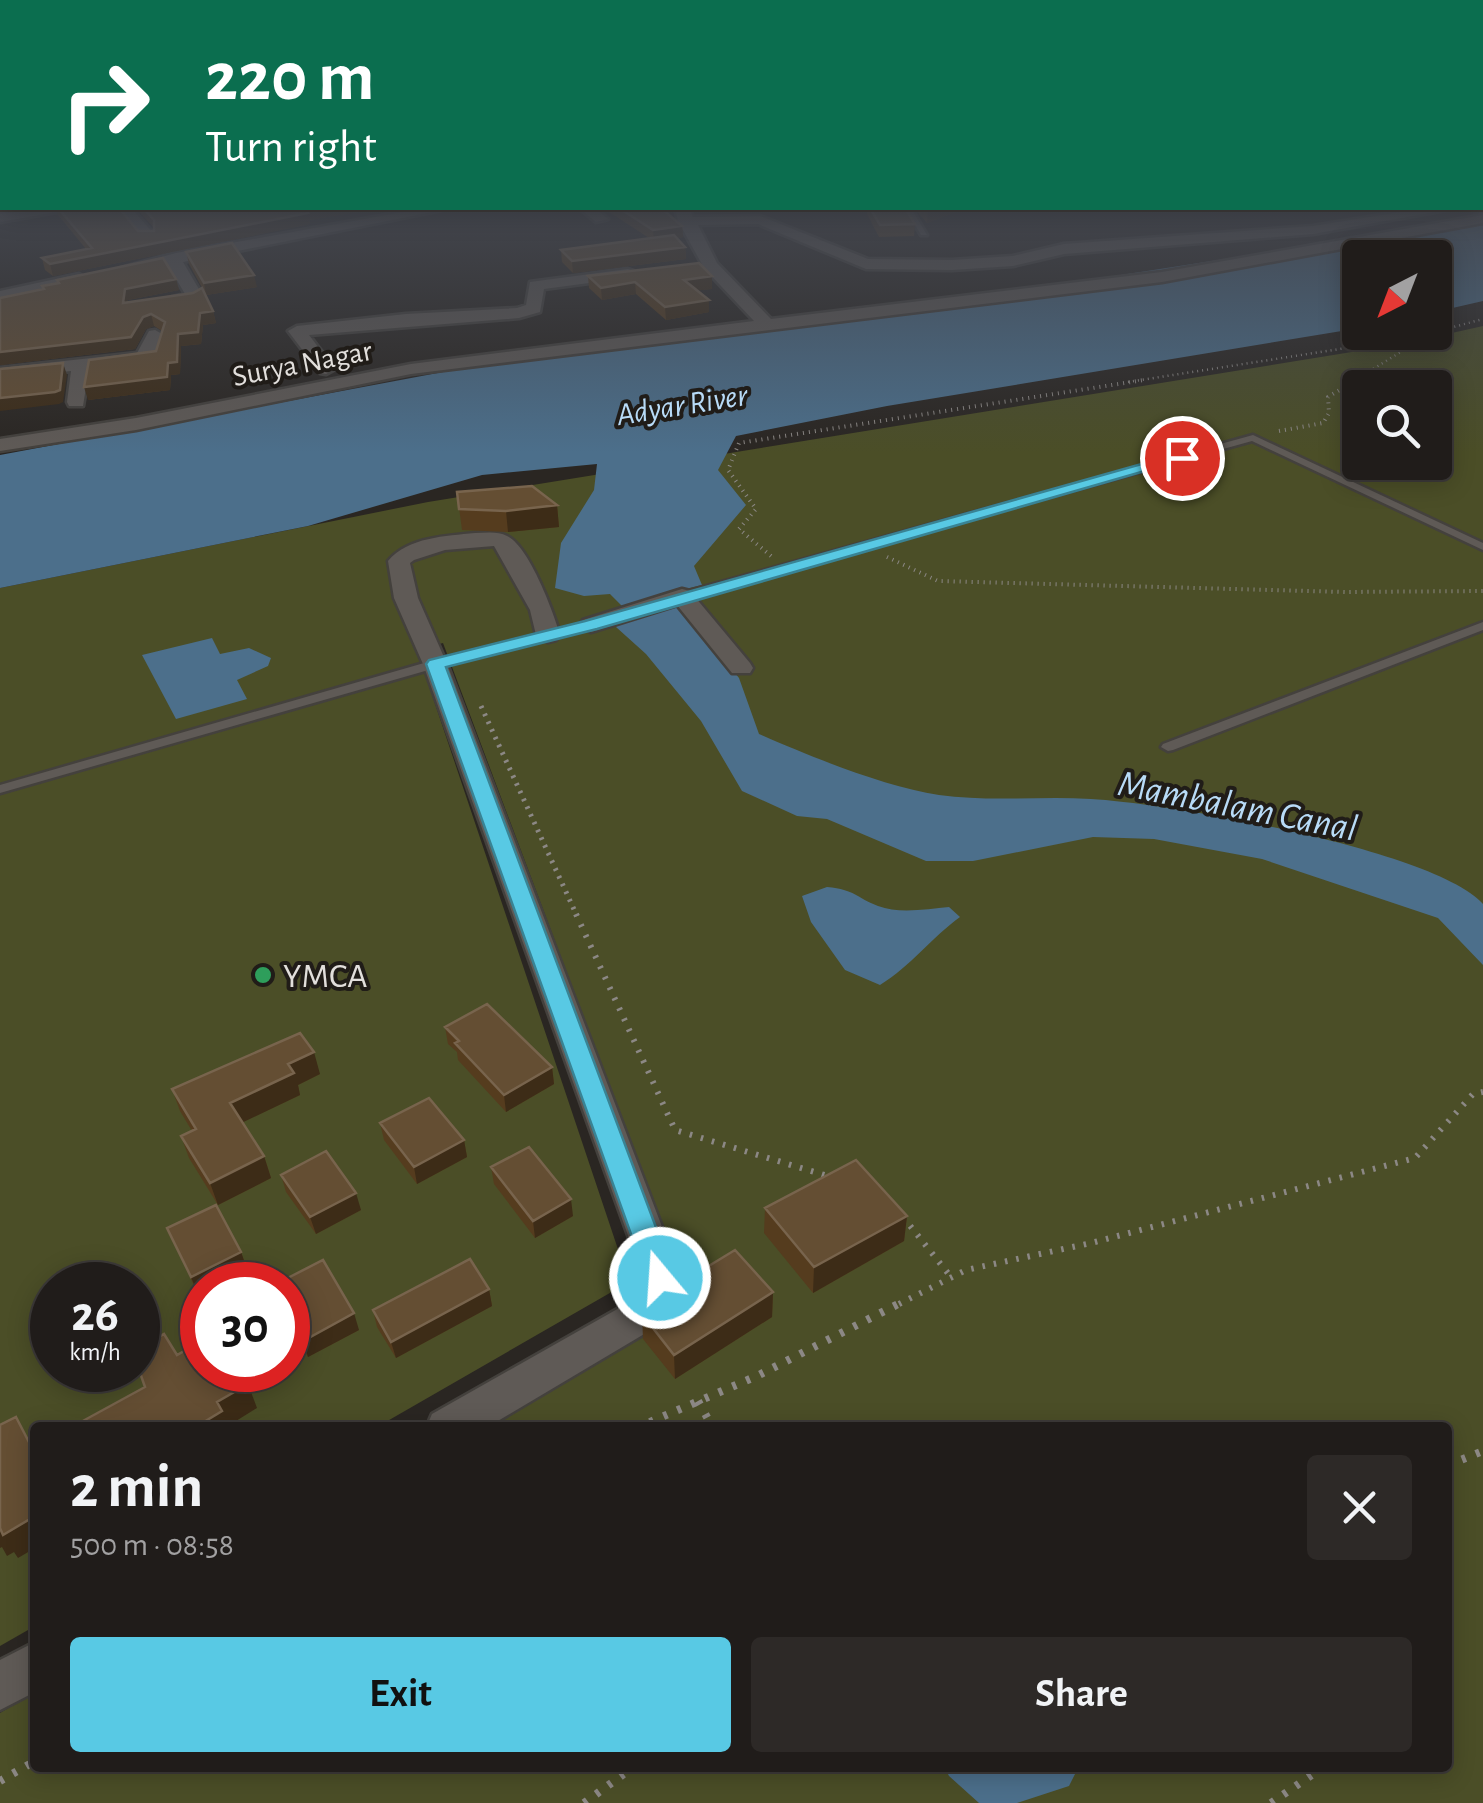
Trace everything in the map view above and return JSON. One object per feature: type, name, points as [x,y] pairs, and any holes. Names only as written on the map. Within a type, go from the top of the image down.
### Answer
[{"type":"street","points":[[0,296],[56,284]]},
{"type":"street","points":[[151,306],[195,296],[188,284]]},
{"type":"street","points":[[326,370],[297,330],[520,313],[534,308],[536,285],[544,284]]},
{"type":"street","points":[[721,284],[768,326]]},
{"type":"street","points":[[1055,284],[1058,288]]},
{"type":"street","name":"Surya Nagar","points":[[0,444],[136,424],[411,369],[1098,284]]},
{"type":"street","points":[[0,373],[150,357],[144,356],[156,336]]},
{"type":"street","points":[[76,402],[81,365]]},
{"type":"street","points":[[457,1422],[642,1315],[660,1291],[660,1278],[447,661],[403,588],[398,561],[405,552],[457,542],[498,540],[508,546],[542,610],[548,636]]},
{"type":"street","points":[[591,625],[682,596],[741,668]]},
{"type":"street","points":[[0,1686],[30,1669]]},
{"type":"lane","points":[[682,596],[1253,438],[1483,547]]},
{"type":"lane","points":[[0,789],[447,661],[591,625]]},
{"type":"lane","points":[[1168,747],[1483,626]]},
{"type":"path","points":[[1452,327],[1483,319]]},
{"type":"path","points":[[784,568],[739,528],[756,509],[728,470],[739,442],[1342,349]]},
{"type":"path","points":[[1253,438],[1322,424],[1330,413],[1328,397],[1402,350]]},
{"type":"path","points":[[864,546],[938,581],[1345,592],[1483,591]]},
{"type":"path","points":[[447,661],[675,1130],[845,1181]]},
{"type":"path","points":[[650,1422],[757,1376],[966,1270],[1108,1238],[1414,1158],[1473,1094],[1483,1092]]},
{"type":"path","points":[[894,1206],[951,1277]]},
{"type":"path","points":[[698,1401],[710,1422]]},
{"type":"path","points":[[1452,1463],[1483,1451]]},
{"type":"path","points":[[0,1781],[30,1764]]},
{"type":"path","points":[[584,1803],[627,1772]]},
{"type":"path","points":[[1271,1803],[1316,1772]]},
{"type":"green space","points":[[1483,326],[1483,1803],[0,1803],[0,1713],[30,1695],[30,1772],[1452,1772],[1452,1422],[482,1422],[689,1298],[443,643],[417,650],[629,1282],[386,1422],[30,1422],[30,1629],[0,1646],[0,588],[428,502],[1364,350],[1452,350],[1452,333]]},
{"type":"water","name":"Adyar River","points":[[1062,284],[1342,284],[1342,331],[887,406],[736,436],[718,470],[746,505],[694,566],[702,585],[669,593],[739,678],[759,734],[848,770],[918,791],[976,798],[1091,799],[1178,809],[1298,833],[1412,865],[1456,884],[1483,904],[1483,965],[1438,918],[1262,859],[1154,839],[1093,837],[973,861],[926,861],[827,819],[797,816],[742,791],[701,721],[646,654],[616,627],[625,609],[610,594],[584,596],[555,588],[561,543],[594,490],[597,464],[482,475],[308,526],[0,588],[0,455],[475,366],[714,338]]},
{"type":"water","points":[[1452,284],[1483,284],[1483,301],[1452,308]]},
{"type":"water","points":[[212,638],[220,654],[249,648],[271,658],[268,666],[237,680],[247,699],[176,719],[142,655]]},
{"type":"water","points":[[827,887],[850,892],[886,908],[949,907],[960,917],[880,985],[845,970],[811,922],[802,896]]},
{"type":"water","points":[[947,1772],[1076,1772],[1069,1786],[1017,1803],[979,1803]]},
{"type":"building","points":[[150,284],[125,289],[123,303],[193,293],[202,288],[213,311],[200,313],[198,332],[178,334],[177,362],[168,363],[167,377],[84,387],[89,360],[156,351],[165,322],[151,314],[143,317],[131,337],[0,352],[0,298],[44,289],[42,286]]},
{"type":"building","points":[[638,284],[689,284],[709,300],[665,307]]},
{"type":"building","points":[[63,363],[60,390],[0,398],[0,369]]},
{"type":"building","points":[[532,486],[557,505],[506,511],[459,509],[457,492]]},
{"type":"building","points":[[487,1004],[552,1067],[504,1095],[445,1027]]},
{"type":"building","points":[[300,1033],[314,1052],[288,1064],[294,1073],[230,1103],[264,1156],[210,1183],[181,1136],[196,1129],[172,1089]]},
{"type":"building","points":[[429,1098],[464,1140],[414,1167],[380,1123]]},
{"type":"building","points":[[529,1147],[571,1199],[533,1221],[491,1167]]},
{"type":"building","points":[[326,1151],[356,1193],[310,1217],[281,1175]]},
{"type":"building","points":[[856,1160],[907,1216],[814,1267],[765,1208]]},
{"type":"building","points":[[216,1205],[241,1252],[221,1262],[184,1262],[167,1228]]},
{"type":"building","points":[[735,1250],[773,1292],[674,1355],[642,1314],[666,1292]]},
{"type":"building","points":[[470,1259],[489,1289],[391,1342],[373,1310]]},
{"type":"building","points":[[323,1260],[354,1313],[310,1337],[310,1267]]},
{"type":"building","points":[[164,1334],[177,1355],[180,1353],[180,1392],[234,1392],[217,1402],[222,1411],[204,1422],[81,1422],[136,1392],[160,1392],[160,1336]]},
{"type":"building","points":[[16,1417],[30,1444],[30,1519],[3,1535],[0,1528],[0,1425]]},
{"type":"place","name":"YMCA","points":[[263,975]]},
{"type":"route","points":[[660,1278],[435,664],[591,625],[682,596],[1182,458]]},
{"type":"water label","name":"Mambalam Canal","points":[[1238,805]]}]
